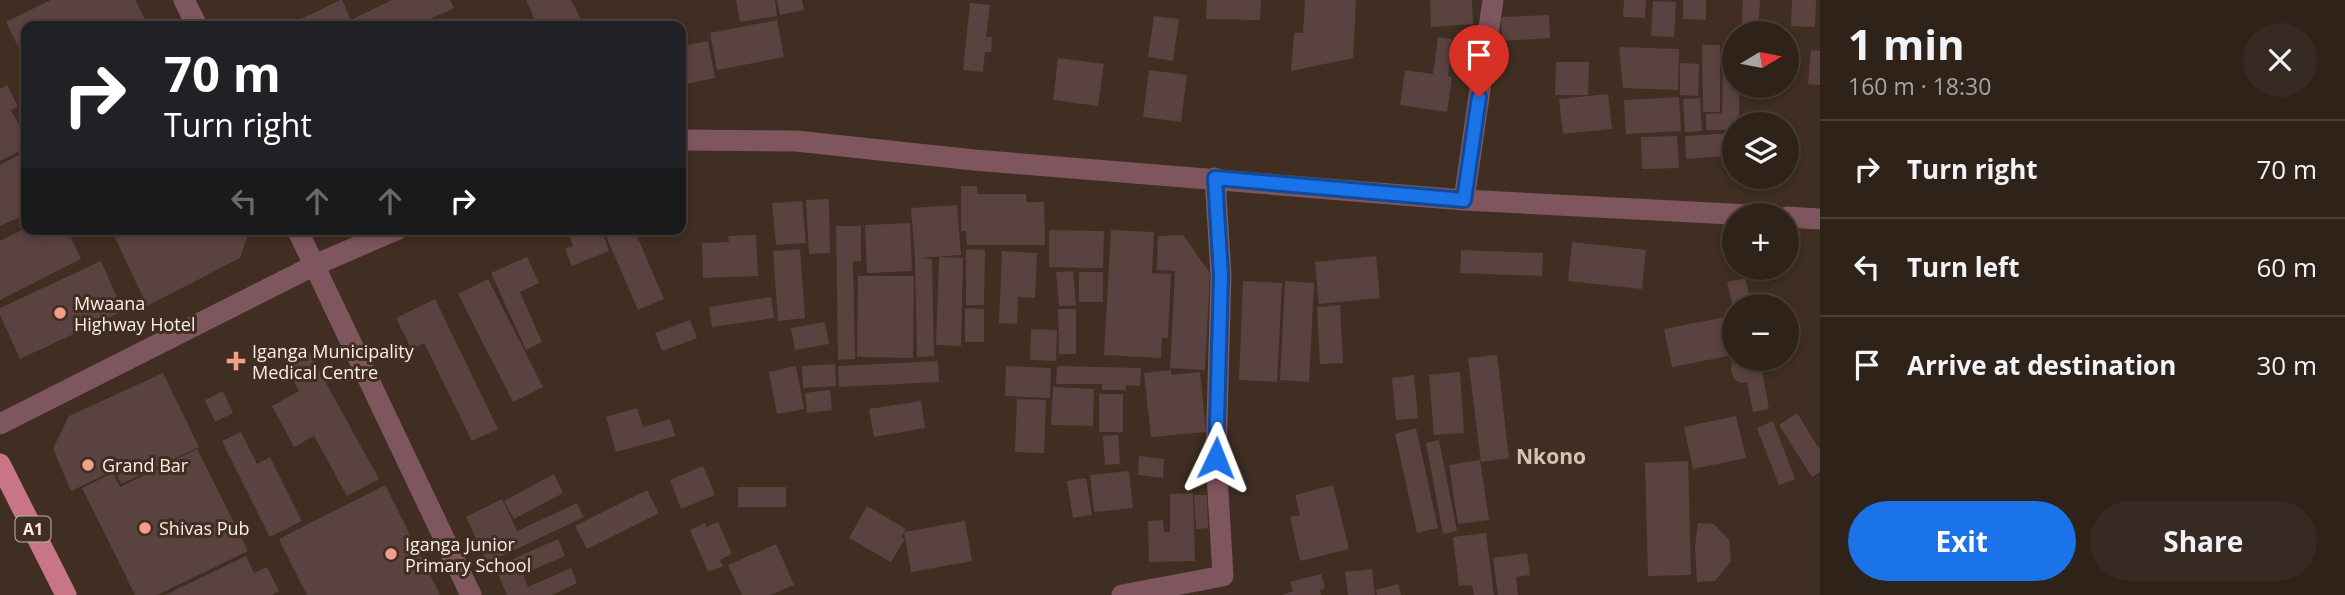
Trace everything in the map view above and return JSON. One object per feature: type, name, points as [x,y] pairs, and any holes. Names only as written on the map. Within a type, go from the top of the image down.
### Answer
[{"type":"main road","name":"A1","points":[[0,464],[66,595]]},
{"type":"street","points":[[184,0],[194,21]]},
{"type":"street","points":[[1464,200],[1493,0]]},
{"type":"street","points":[[686,140],[796,141],[974,160],[1464,200],[1722,214]]},
{"type":"street","points":[[1122,595],[1223,576],[1216,458],[1221,275],[1215,178]]},
{"type":"street","points":[[1799,218],[1820,219]]},
{"type":"street","points":[[301,235],[471,595]]},
{"type":"street","points":[[2,419],[315,265],[384,235]]},
{"type":"building","points":[[51,0],[135,0],[146,21],[21,21],[21,53],[6,22]]},
{"type":"building","points":[[340,0],[351,20],[392,0],[450,0],[454,8],[426,21],[302,21],[301,19]]},
{"type":"building","points":[[526,0],[571,0],[582,21],[536,21]]},
{"type":"building","points":[[736,0],[775,0],[777,16],[740,22]]},
{"type":"building","points":[[777,0],[802,0],[804,10],[780,15]]},
{"type":"building","points":[[1207,0],[1261,0],[1260,20],[1206,19]]},
{"type":"building","points":[[1305,0],[1356,0],[1353,58],[1291,71],[1294,33],[1303,33]]},
{"type":"building","points":[[1430,0],[1472,0],[1473,24],[1431,27]]},
{"type":"building","points":[[1624,0],[1646,0],[1645,18],[1623,17]]},
{"type":"building","points":[[1683,0],[1706,0],[1706,20],[1683,19]]},
{"type":"building","points":[[1743,0],[1760,0],[1759,21],[1742,21]]},
{"type":"building","points":[[1792,0],[1816,0],[1815,27],[1799,26],[1799,21],[1791,21]]},
{"type":"building","points":[[1653,1],[1676,2],[1674,37],[1651,36]]},
{"type":"building","points":[[970,3],[990,5],[986,37],[992,37],[991,52],[985,52],[983,72],[963,70]]},
{"type":"building","points":[[1549,15],[1550,38],[1502,41],[1501,17]]},
{"type":"building","points":[[1154,16],[1179,19],[1173,61],[1148,57]]},
{"type":"building","points":[[777,20],[784,57],[717,70],[710,33]]},
{"type":"building","points":[[1438,37],[1452,39],[1448,76],[1452,77],[1447,112],[1400,105],[1405,70],[1433,74]]},
{"type":"building","points":[[708,41],[715,78],[686,84],[686,45]]},
{"type":"building","points":[[1702,45],[1720,45],[1720,112],[1703,112]]},
{"type":"building","points":[[1619,47],[1679,49],[1678,90],[1623,88]]},
{"type":"building","points":[[1811,50],[1820,51],[1820,85],[1808,84]]},
{"type":"building","points":[[1058,58],[1104,64],[1098,106],[1053,100]]},
{"type":"building","points":[[1556,62],[1589,62],[1588,95],[1555,95]]},
{"type":"building","points":[[1680,63],[1699,64],[1698,96],[1680,95]]},
{"type":"building","points":[[1149,70],[1187,75],[1181,122],[1143,117]]},
{"type":"building","points":[[7,85],[18,107],[11,110],[21,126],[21,150],[0,161],[0,89]]},
{"type":"building","points":[[1608,94],[1612,129],[1563,134],[1559,99]]},
{"type":"building","points":[[1679,97],[1681,131],[1626,134],[1624,100]]},
{"type":"building","points":[[1700,98],[1702,131],[1685,132],[1683,99]]},
{"type":"building","points":[[1722,98],[1739,98],[1739,112],[1722,112]]},
{"type":"building","points":[[1722,113],[1722,130],[1706,130],[1706,114]]},
{"type":"building","points":[[1722,134],[1722,156],[1686,159],[1685,136]]},
{"type":"building","points":[[1677,136],[1679,168],[1642,169],[1641,137]]},
{"type":"building","points":[[21,154],[21,216],[0,226],[0,165]]},
{"type":"building","points":[[961,186],[977,186],[977,194],[1026,194],[1027,202],[1044,202],[1045,245],[967,245],[966,231],[961,231]]},
{"type":"building","points":[[829,199],[830,253],[809,254],[806,200]]},
{"type":"building","points":[[802,201],[806,243],[776,245],[772,203]]},
{"type":"building","points":[[957,205],[961,255],[918,258],[932,259],[934,356],[917,357],[911,208]]},
{"type":"building","points":[[910,223],[912,271],[867,273],[865,225]]},
{"type":"building","points":[[836,226],[861,226],[861,261],[853,261],[855,359],[838,360]]},
{"type":"building","points":[[21,230],[21,235],[70,235],[81,259],[0,300],[0,241]]},
{"type":"building","points":[[1049,230],[1104,231],[1103,268],[1049,267]]},
{"type":"building","points":[[1111,230],[1154,232],[1152,273],[1171,274],[1168,338],[1162,338],[1161,358],[1104,355]]},
{"type":"building","points":[[114,235],[248,235],[240,258],[147,306]]},
{"type":"building","points":[[568,235],[603,235],[609,251],[572,266],[565,249],[573,246]]},
{"type":"building","points":[[606,235],[637,235],[664,299],[638,310]]},
{"type":"building","points":[[756,235],[758,276],[703,278],[702,243],[729,242],[728,236]]},
{"type":"building","points":[[1183,235],[1210,273],[1205,370],[1170,368],[1175,271],[1157,270],[1158,236]]},
{"type":"building","points":[[1572,242],[1646,250],[1642,289],[1568,281]]},
{"type":"building","points":[[800,249],[805,318],[778,321],[773,251]]},
{"type":"building","points":[[966,249],[985,250],[984,305],[966,305]]},
{"type":"building","points":[[1461,250],[1543,253],[1542,276],[1460,273]]},
{"type":"building","points":[[1002,251],[1037,253],[1035,298],[1018,297],[1017,324],[999,323]]},
{"type":"building","points":[[1376,256],[1380,298],[1319,304],[1315,262]]},
{"type":"building","points":[[527,257],[539,283],[520,292],[542,342],[526,350],[491,273]]},
{"type":"building","points":[[939,257],[963,258],[961,346],[936,345]]},
{"type":"building","points":[[101,261],[123,311],[20,359],[0,315],[0,308]]},
{"type":"building","points":[[1073,271],[1076,305],[1059,306],[1056,272]]},
{"type":"building","points":[[1079,272],[1103,272],[1103,302],[1079,302]]},
{"type":"building","points":[[858,276],[914,276],[913,358],[857,357]]},
{"type":"building","points":[[488,279],[543,387],[513,402],[458,294]]},
{"type":"building","points":[[1746,280],[1749,294],[1730,294],[1727,282]]},
{"type":"building","points":[[1243,281],[1282,283],[1277,382],[1239,380]]},
{"type":"building","points":[[1285,281],[1314,283],[1309,382],[1280,380]]},
{"type":"building","points":[[771,297],[774,318],[712,327],[709,307]]},
{"type":"building","points":[[435,299],[498,429],[472,441],[424,343],[412,350],[396,318]]},
{"type":"building","points":[[1340,305],[1343,363],[1320,364],[1317,307]]},
{"type":"building","points":[[965,308],[984,309],[984,342],[965,342]]},
{"type":"building","points":[[1058,309],[1076,309],[1076,354],[1059,354]]},
{"type":"building","points":[[1722,318],[1722,357],[1672,367],[1664,329]]},
{"type":"building","points":[[690,320],[697,338],[662,351],[655,333]]},
{"type":"building","points":[[825,322],[829,344],[795,350],[791,328]]},
{"type":"building","points":[[1031,329],[1057,330],[1056,361],[1030,360]]},
{"type":"building","points":[[309,352],[379,479],[347,496],[314,436],[294,447],[272,406],[299,391],[284,365]]},
{"type":"building","points":[[1497,355],[1509,458],[1481,462],[1468,358]]},
{"type":"building","points":[[938,361],[939,382],[839,387],[838,366]]},
{"type":"building","points":[[835,364],[836,386],[803,388],[802,366]]},
{"type":"building","points":[[796,366],[804,409],[777,414],[769,372]]},
{"type":"building","points":[[1006,366],[1051,368],[1050,398],[1005,396]]},
{"type":"building","points":[[1057,366],[1141,368],[1140,386],[1126,385],[1126,390],[1102,390],[1102,384],[1056,384]]},
{"type":"building","points":[[1171,370],[1171,375],[1200,372],[1206,432],[1151,437],[1144,373]]},
{"type":"building","points":[[1731,371],[1762,371],[1769,409],[1753,412],[1747,382],[1741,383],[1734,379]]},
{"type":"building","points":[[1460,372],[1464,433],[1434,435],[1429,375]]},
{"type":"building","points":[[163,373],[199,447],[121,484],[115,470],[71,491],[53,449],[69,416]]},
{"type":"building","points":[[1414,375],[1418,418],[1396,420],[1392,378]]},
{"type":"building","points":[[1053,387],[1094,389],[1093,426],[1051,425]]},
{"type":"building","points":[[830,390],[832,410],[807,413],[805,393]]},
{"type":"building","points":[[223,391],[233,413],[215,422],[205,400]]},
{"type":"building","points":[[1099,394],[1123,394],[1123,432],[1099,432]]},
{"type":"building","points":[[1017,399],[1046,400],[1044,453],[1015,452]]},
{"type":"building","points":[[921,401],[925,428],[874,437],[869,409]]},
{"type":"building","points":[[637,408],[643,427],[670,419],[675,436],[616,452],[606,417]]},
{"type":"building","points":[[1797,413],[1820,450],[1820,472],[1812,477],[1779,425]]},
{"type":"building","points":[[1736,416],[1746,458],[1693,469],[1684,427]]},
{"type":"building","points":[[1773,421],[1795,479],[1779,485],[1757,428]]},
{"type":"building","points":[[1416,428],[1438,528],[1417,533],[1395,434]]},
{"type":"building","points":[[241,432],[257,464],[270,457],[302,521],[270,537],[222,441]]},
{"type":"building","points":[[1118,435],[1120,464],[1105,465],[1103,436]]},
{"type":"building","points":[[1439,440],[1457,531],[1443,534],[1426,443]]},
{"type":"building","points":[[197,449],[248,551],[157,595],[135,595],[82,488],[113,473],[120,487]]},
{"type":"building","points":[[1139,456],[1164,459],[1163,478],[1138,475]]},
{"type":"building","points":[[1480,460],[1489,520],[1458,524],[1449,465]]},
{"type":"building","points":[[1688,461],[1691,575],[1648,576],[1645,463]]},
{"type":"building","points":[[703,466],[715,495],[681,509],[670,480]]},
{"type":"building","points":[[1129,471],[1133,508],[1094,512],[1090,475]]},
{"type":"building","points":[[554,474],[563,493],[514,519],[504,501]]},
{"type":"building","points":[[1086,478],[1092,515],[1073,518],[1067,481]]},
{"type":"building","points":[[385,485],[440,595],[307,595],[279,539]]},
{"type":"building","points":[[1333,485],[1349,549],[1300,561],[1290,517],[1300,515],[1295,495]]},
{"type":"building","points":[[738,487],[786,487],[786,507],[738,507]]},
{"type":"building","points":[[647,490],[659,513],[587,549],[575,526]]},
{"type":"building","points":[[1193,493],[1195,561],[1149,562],[1148,521],[1163,520],[1164,532],[1170,532],[1170,494]]},
{"type":"building","points":[[1194,495],[1207,495],[1208,528],[1196,529]]},
{"type":"building","points":[[502,499],[517,531],[577,503],[584,517],[487,563],[466,517]]},
{"type":"building","points":[[867,506],[906,529],[901,537],[905,539],[891,562],[849,538]]},
{"type":"building","points":[[965,521],[972,561],[911,572],[904,532]]},
{"type":"building","points":[[718,522],[732,554],[720,560],[723,566],[708,572],[690,530],[705,523],[706,527]]},
{"type":"building","points":[[1698,523],[1714,524],[1729,540],[1731,561],[1715,581],[1697,582],[1695,548]]},
{"type":"building","points":[[1486,533],[1494,595],[1474,595],[1472,585],[1459,586],[1453,537]]},
{"type":"building","points":[[558,539],[565,556],[523,574],[528,587],[571,568],[577,583],[552,595],[507,595],[495,567]]},
{"type":"building","points":[[776,544],[794,585],[770,595],[742,595],[728,565]]},
{"type":"building","points":[[1527,553],[1530,575],[1516,577],[1518,595],[1498,595],[1493,558]]},
{"type":"building","points":[[246,556],[254,573],[267,567],[279,591],[272,595],[165,595]]},
{"type":"building","points":[[1372,569],[1375,595],[1348,595],[1345,572]]},
{"type":"building","points":[[1321,574],[1325,588],[1320,590],[1321,595],[1282,595],[1293,591],[1290,582]]},
{"type":"building","points":[[1398,584],[1401,595],[1377,595],[1376,590]]},
{"type":"place","name":"Mwaana Highway Hotel","points":[[60,313]]},
{"type":"place","name":"Iganga Municipality Medical Centre","points":[[236,361]]},
{"type":"place","name":"Grand Bar","points":[[88,465]]},
{"type":"place","name":"Shivas Pub","points":[[145,528]]},
{"type":"place","name":"Iganga Junior Primary School","points":[[391,554]]},
{"type":"district","name":"Nkono","points":[[1551,456]]},
{"type":"route","points":[[1216,458],[1221,275],[1215,178],[1464,200],[1479,97]]}]
